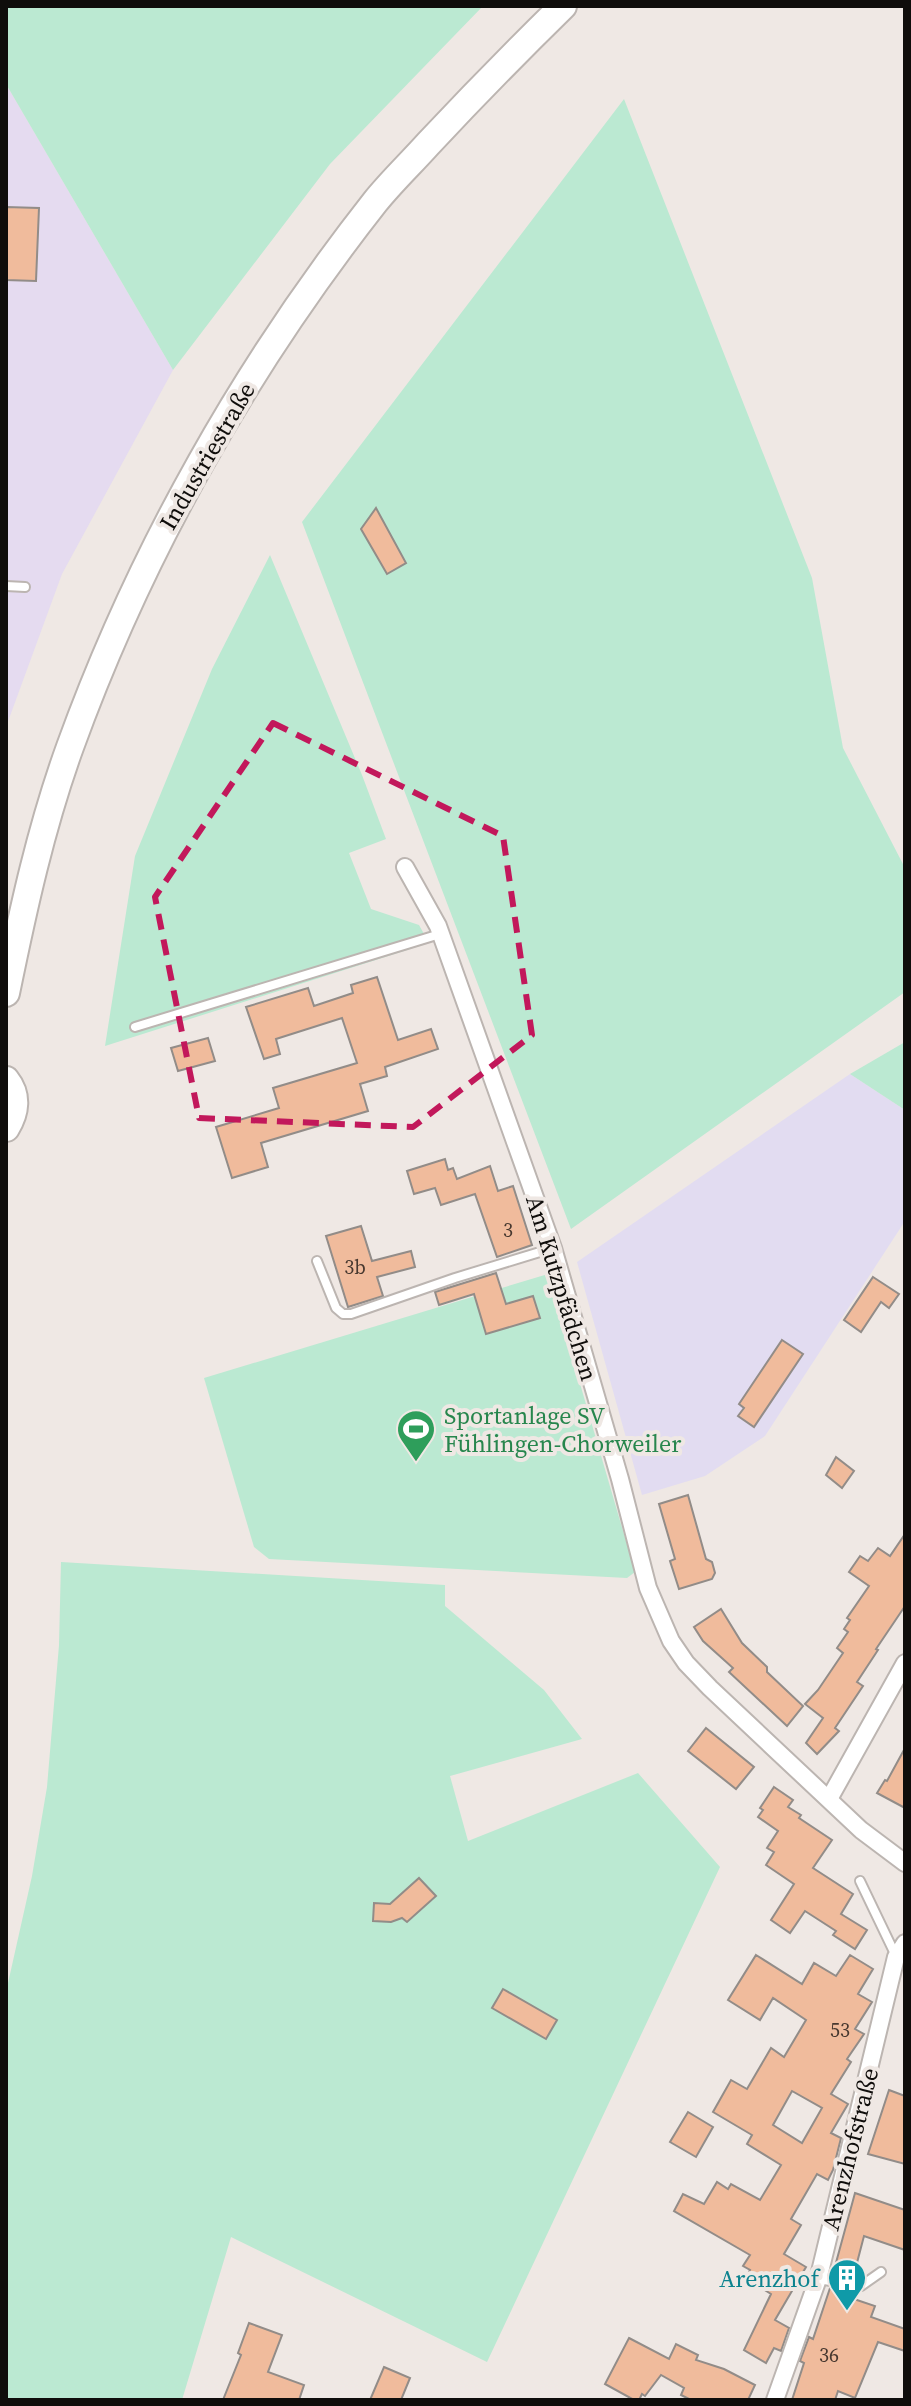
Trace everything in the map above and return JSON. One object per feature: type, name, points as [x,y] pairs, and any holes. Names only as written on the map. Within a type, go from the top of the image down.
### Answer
[{"type":"main road","name":"Industriestraße","points":[[6,993],[37,859],[75,735],[123,613],[170,517],[221,427],[295,312],[377,200],[485,83],[563,6]]},
{"type":"main road","points":[[6,1080],[15,1102],[6,1128]]},
{"type":"street","name":"Am Kutzpfädchen","points":[[405,867],[441,934],[553,1248],[648,1588],[671,1641],[686,1663],[710,1688],[861,1830],[905,1863]]},
{"type":"street","points":[[829,1799],[905,1663]]},
{"type":"street","name":"Arenzhofstraße","points":[[775,2400],[818,2279],[901,1950]]},
{"type":"lane","points":[[6,586],[25,587]]},
{"type":"lane","points":[[135,1027],[441,934]]},
{"type":"lane","points":[[317,1261],[336,1308],[343,1314],[351,1314],[553,1248]]},
{"type":"lane","points":[[860,1881],[901,1950]]},
{"type":"lane","points":[[818,2279],[861,2286],[881,2272]]},
{"type":"highlighted area","points":[[273,723],[503,836],[532,1035],[413,1127],[199,1118],[155,897]]},
{"type":"shaded area","points":[[6,84],[173,370],[62,574],[6,727]]},
{"type":"shaded area","points":[[850,1074],[905,1110],[905,1221],[765,1436],[705,1476],[642,1495],[577,1262]]},
{"type":"green space","points":[[6,6],[483,6],[330,164],[173,370],[6,84]]},
{"type":"green space","points":[[624,99],[812,578],[843,748],[905,868],[905,992],[571,1229],[302,522]]},
{"type":"green space","points":[[270,555],[386,839],[349,853],[371,909],[419,925],[429,943],[105,1046],[135,856],[212,669]]},
{"type":"green space","points":[[905,1042],[905,1110],[850,1074]]},
{"type":"green space","name":"Sportanlage SV Fühlingen-Chorweiler","points":[[548,1274],[635,1572],[627,1578],[269,1559],[254,1547],[204,1378]]},
{"type":"green space","points":[[61,1562],[445,1585],[445,1606],[544,1690],[582,1739],[450,1776],[468,1841],[638,1773],[720,1867],[487,2362],[231,2237],[182,2400],[6,2400],[6,1992],[32,1876],[47,1787],[59,1645]]},
{"type":"building","points":[[6,207],[39,208],[36,281],[6,280]]},
{"type":"building","points":[[376,508],[406,563],[387,574],[361,529]]},
{"type":"building","points":[[377,977],[398,1040],[431,1029],[438,1049],[385,1067],[387,1076],[360,1084],[368,1111],[261,1143],[268,1167],[232,1178],[216,1127],[279,1108],[273,1088],[357,1063],[342,1018],[276,1039],[280,1054],[264,1059],[246,1007],[308,988],[314,1006],[353,993],[351,985]]},
{"type":"building","points":[[208,1038],[215,1061],[178,1071],[171,1048]]},
{"type":"building","points":[[445,1159],[448,1170],[453,1168],[457,1179],[490,1166],[498,1191],[513,1186],[532,1245],[497,1257],[475,1194],[441,1205],[435,1188],[414,1194],[407,1171]]},
{"type":"building","points":[[361,1226],[372,1261],[411,1251],[415,1267],[377,1277],[383,1296],[348,1307],[326,1236]]},
{"type":"building","points":[[496,1273],[506,1304],[533,1296],[540,1318],[486,1334],[474,1294],[439,1305],[435,1292]]},
{"type":"building","points":[[873,1277],[899,1294],[889,1308],[881,1302],[861,1332],[844,1320]]},
{"type":"building","points":[[782,1340],[803,1354],[754,1427],[738,1416],[744,1408],[739,1404]]},
{"type":"building","points":[[836,1457],[854,1471],[842,1488],[826,1475]]},
{"type":"building","points":[[688,1495],[706,1559],[712,1562],[715,1573],[712,1579],[679,1589],[670,1561],[675,1559],[659,1504]]},
{"type":"building","points":[[905,1534],[905,1606],[857,1682],[863,1686],[835,1728],[839,1731],[817,1754],[806,1743],[823,1718],[805,1704],[843,1653],[837,1648],[848,1632],[844,1629],[850,1620],[847,1618],[869,1586],[849,1572],[860,1556],[868,1561],[878,1548],[890,1556]]},
{"type":"building","points":[[721,1609],[742,1643],[803,1706],[787,1726],[729,1672],[733,1668],[703,1641],[694,1627]]},
{"type":"building","points":[[706,1728],[754,1767],[736,1789],[688,1751]]},
{"type":"building","points":[[905,1748],[905,1808],[877,1793]]},
{"type":"building","points":[[774,1787],[793,1800],[788,1807],[801,1815],[799,1818],[832,1840],[813,1868],[853,1894],[841,1914],[867,1930],[855,1949],[833,1935],[836,1931],[805,1911],[790,1933],[771,1920],[794,1884],[766,1865],[774,1852],[767,1848],[778,1831],[758,1817],[763,1810],[760,1808]]},
{"type":"building","points":[[419,1878],[436,1896],[407,1922],[402,1918],[391,1922],[373,1921],[374,1903],[390,1904]]},
{"type":"building","points":[[756,1955],[802,1984],[814,1963],[836,1976],[850,1955],[873,1969],[858,1994],[872,2002],[855,2029],[864,2034],[847,2059],[851,2062],[831,2094],[848,2104],[831,2133],[841,2138],[833,2170],[828,2180],[817,2174],[791,2219],[801,2225],[784,2254],[806,2267],[775,2320],[789,2328],[781,2351],[774,2348],[766,2363],[744,2350],[771,2294],[746,2278],[750,2270],[743,2266],[750,2255],[674,2211],[683,2194],[704,2204],[717,2182],[728,2189],[731,2184],[760,2200],[781,2165],[747,2144],[752,2135],[713,2112],[731,2080],[747,2089],[771,2048],[784,2057],[806,2020],[773,1998],[760,2020],[728,2000]],"holes":[[[792,2091],[822,2108],[802,2143],[773,2125]]]},
{"type":"building","points":[[503,1989],[557,2020],[546,2039],[492,2008]]},
{"type":"building","points":[[889,2090],[905,2096],[905,2164],[868,2154]]},
{"type":"building","points":[[688,2112],[713,2127],[696,2157],[670,2142]]},
{"type":"building","points":[[855,2193],[905,2210],[905,2250],[864,2236],[853,2278],[835,2275],[834,2270]]},
{"type":"building","points":[[830,2288],[850,2291],[848,2297],[875,2306],[871,2317],[905,2329],[905,2351],[878,2342],[855,2398],[838,2391],[835,2400],[792,2400],[804,2363],[800,2361],[809,2337],[813,2339]]},
{"type":"building","points":[[249,2323],[282,2335],[268,2372],[304,2385],[299,2400],[223,2400],[241,2355],[238,2353]]},
{"type":"building","points":[[629,2338],[669,2359],[676,2344],[698,2355],[696,2360],[724,2369],[755,2385],[748,2400],[691,2400],[681,2395],[684,2388],[661,2375],[645,2396],[642,2394],[639,2400],[634,2400],[605,2384]]},
{"type":"building","points":[[384,2367],[410,2378],[401,2400],[370,2400]]},
{"type":"place","name":"Sportanlage SV Fühlingen-Chorweiler","points":[[416,1463]]},
{"type":"place","name":"Arenzhof","points":[[847,2312]]}]
